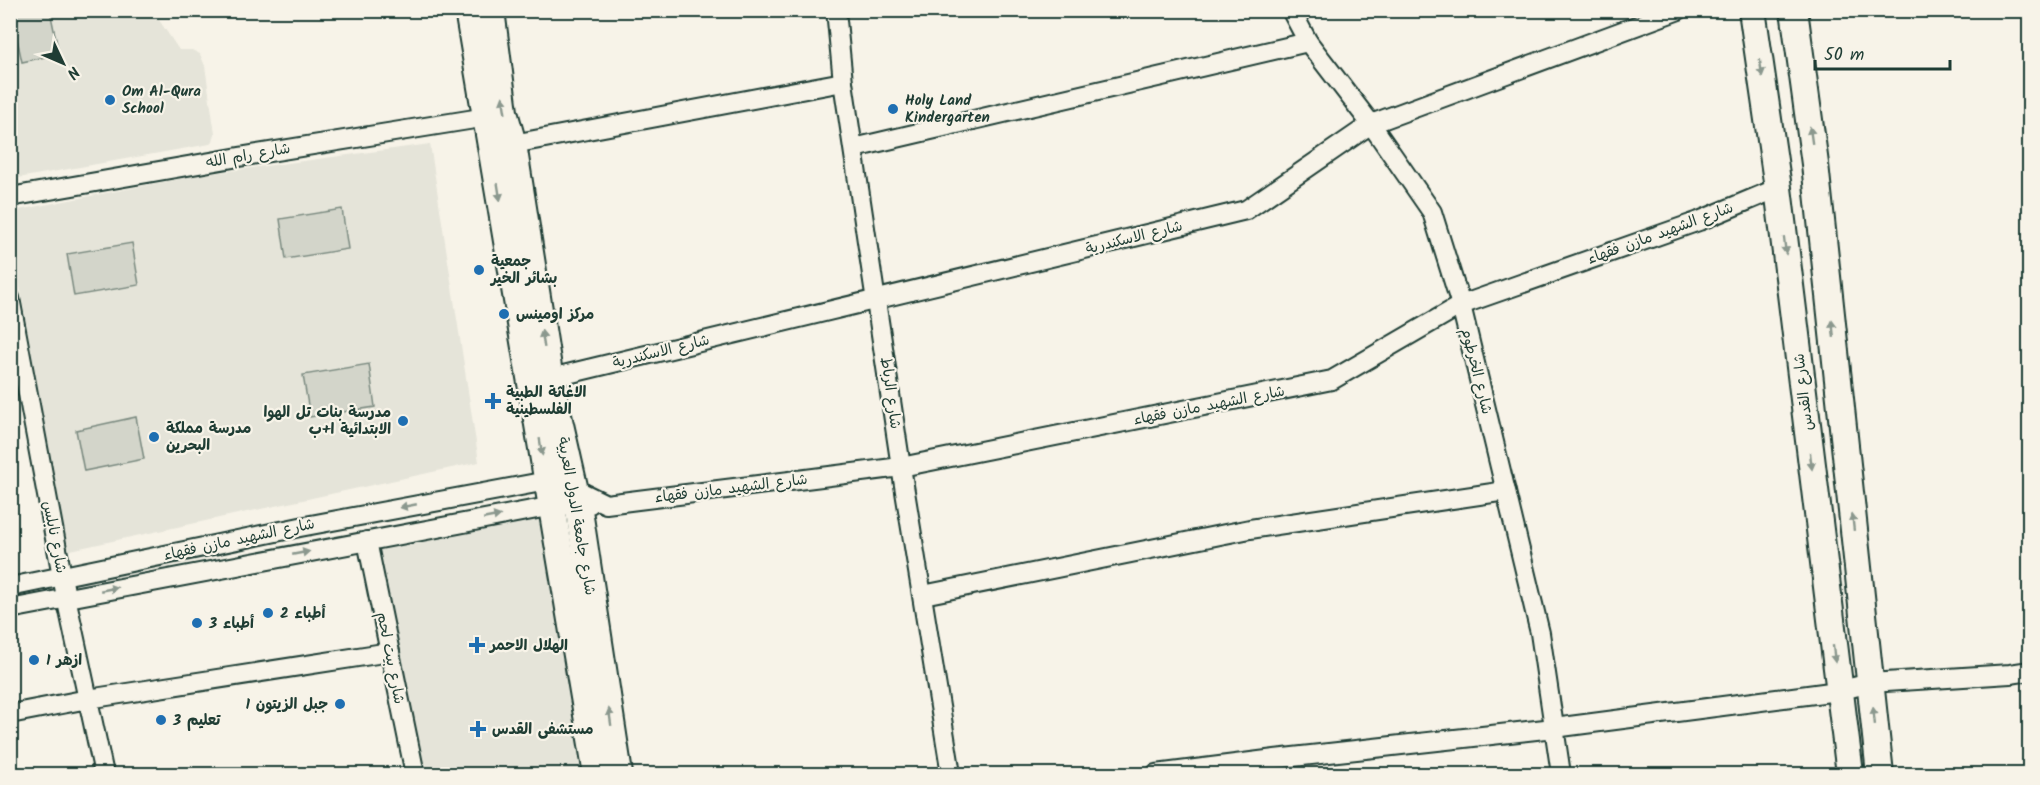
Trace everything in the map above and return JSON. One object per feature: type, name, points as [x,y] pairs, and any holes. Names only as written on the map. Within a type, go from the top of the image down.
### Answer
[{"type":"main road","name":"شارع جامعة الدول العربية","points":[[468,10],[487,117],[567,490]]},
{"type":"main road","name":"شارع جامعة الدول العربية","points":[[491,10],[504,112],[513,144],[567,490],[619,774]]},
{"type":"main road","name":"شارع القدس","points":[[1752,10],[1778,188],[1850,774]]},
{"type":"main road","points":[[1794,10],[1816,176],[1880,774]]},
{"type":"main road","name":"شارع جامعة الدول العربية","points":[[567,490],[553,506],[597,774]]},
{"type":"street","name":"شارع الرباط","points":[[836,10],[843,82],[901,467],[951,774]]},
{"type":"street","name":"شارع الخرطوم","points":[[1291,10],[1308,42],[1371,124],[1432,212],[1461,305],[1540,633],[1561,774]]},
{"type":"street","name":"شارع الاسكندرية","points":[[555,377],[1246,210],[1371,124],[1679,10]]},
{"type":"street","points":[[854,148],[1308,42]]},
{"type":"street","points":[[513,144],[843,82]]},
{"type":"street","name":"شارع رام الله","points":[[10,197],[487,117]]},
{"type":"street","name":"شارع الشهيد مازن فقهاء","points":[[10,587],[300,527],[567,490],[606,504],[901,467],[1332,380],[1461,305],[1699,221],[1778,188]]},
{"type":"street","name":"شارع نابلس","points":[[10,298],[66,597],[104,774]]},
{"type":"street","points":[[923,595],[1250,529],[1506,491]]},
{"type":"street","name":"شارع الشهيد مازن فقهاء","points":[[10,609],[553,506]]},
{"type":"street","name":"شارع بيت لحم","points":[[367,541],[415,774]]},
{"type":"street","points":[[10,714],[88,699],[390,652]]},
{"type":"street","points":[[1156,774],[1276,767],[1838,691],[1870,683],[2010,674],[2030,670]]},
{"type":"shaded area","name":"Om Al-Qura School","points":[[11,11],[153,11],[179,50],[192,50],[200,54],[205,66],[215,134],[213,141],[210,144],[18,178],[11,175]]},
{"type":"shaded area","points":[[11,11],[50,11],[59,54],[22,62]]},
{"type":"shaded area","points":[[430,144],[479,462],[66,551],[11,236],[10,213],[199,175]]},
{"type":"shaded area","points":[[342,209],[348,249],[286,259],[280,219]]},
{"type":"shaded area","points":[[132,243],[139,285],[74,296],[67,254]]},
{"type":"shaded area","points":[[369,364],[375,407],[310,417],[303,375]]},
{"type":"shaded area","points":[[136,417],[144,459],[84,471],[76,430]]},
{"type":"shaded area","points":[[542,515],[583,774],[423,774],[376,533]]},
{"type":"place","name":"Om Al-Qura School","points":[[110,100]]},
{"type":"place","name":"Holy Land Kindergarten","points":[[893,109]]},
{"type":"place","name":"جمعية بشائر الخير","points":[[479,270]]},
{"type":"place","name":"مركز اومينس","points":[[504,314]]},
{"type":"place","name":"الاغاثة الطبية الفلسطينية","points":[[493,401]]},
{"type":"place","name":"مدرسة بنات تل الهوا الابتدائية ا+ب","points":[[403,421]]},
{"type":"place","name":"مدرسة مملكة البحرين","points":[[154,437]]},
{"type":"place","name":"أطباء 2","points":[[268,613]]},
{"type":"place","name":"أطباء 3","points":[[197,623]]},
{"type":"place","name":"الهلال الاحمر","points":[[477,645]]},
{"type":"place","name":"ازهر 1","points":[[34,660]]},
{"type":"place","name":"جبل الزيتون 1","points":[[340,704]]},
{"type":"place","name":"تعليم 3","points":[[161,720]]},
{"type":"place","name":"مستشفى القدس","points":[[478,729]]}]
